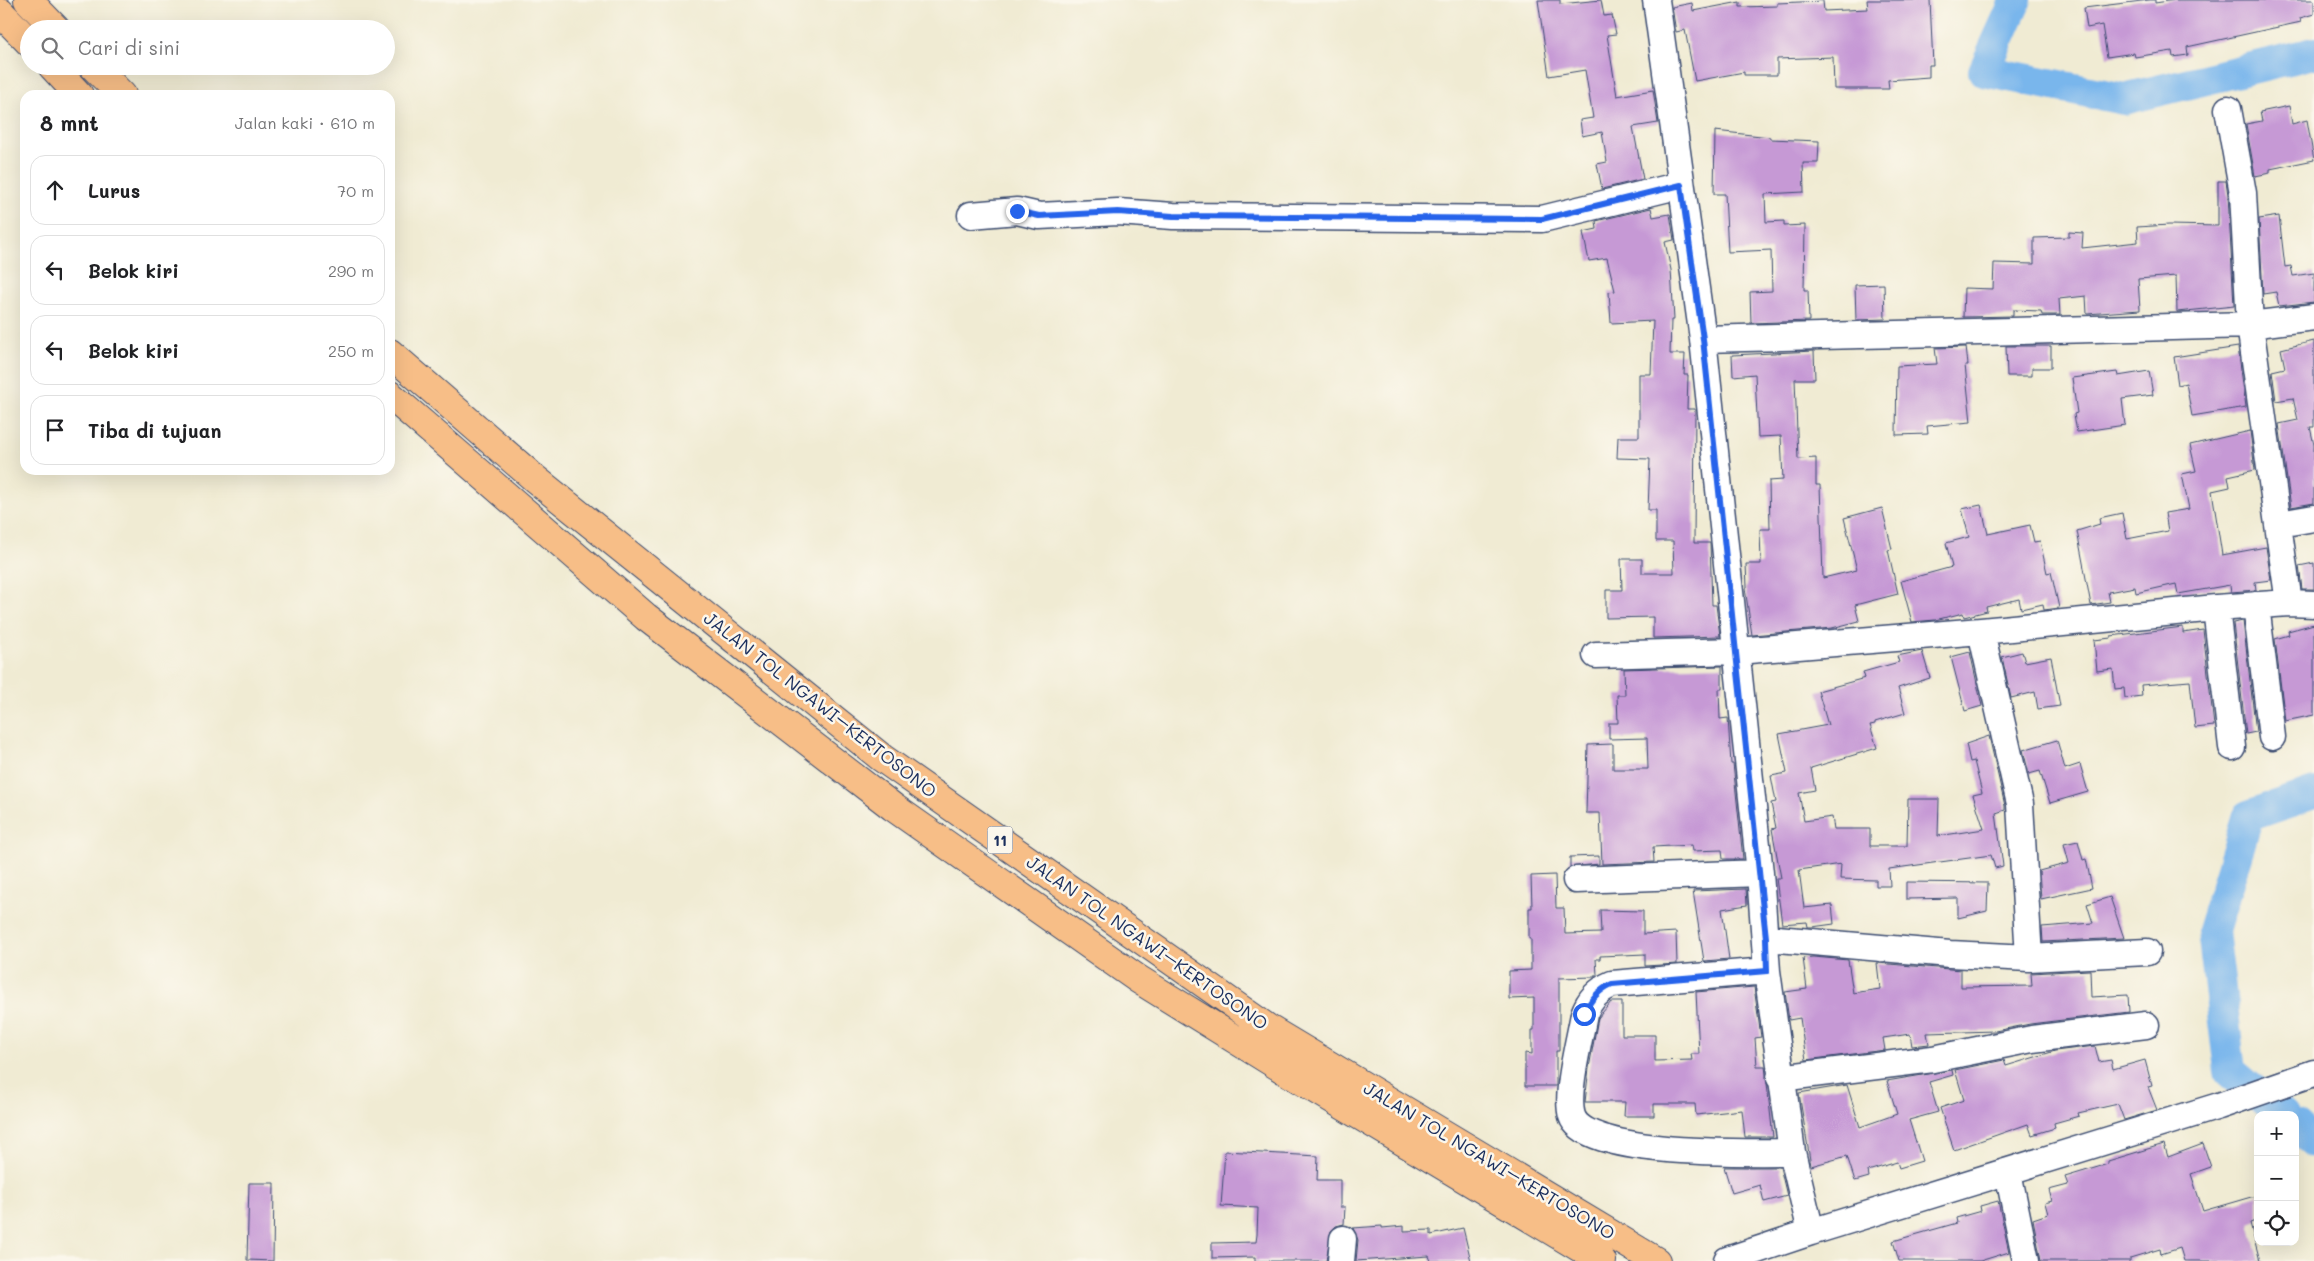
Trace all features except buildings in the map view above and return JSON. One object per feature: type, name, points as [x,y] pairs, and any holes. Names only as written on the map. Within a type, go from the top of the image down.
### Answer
[{"type":"highway","points":[[28,0],[47,20]]},
{"type":"highway","points":[[0,12],[20,33]]},
{"type":"highway","points":[[60,75],[74,90]]},
{"type":"highway","points":[[103,75],[117,90]]},
{"type":"highway","name":"JALAN TOL NGAWI–KERTOSONO","points":[[395,358],[534,478],[882,758],[1268,1029],[1656,1261]]},
{"type":"highway","name":"JALAN TOL NGAWI–KERTOSONO","points":[[395,399],[646,617],[901,812],[1138,979],[1324,1095],[1602,1261]]},
{"type":"street","points":[[1656,0],[1703,339],[1760,872],[1767,971],[1780,1078],[1792,1152],[1811,1232]]},
{"type":"street","points":[[1596,655],[1737,651],[1981,631],[2216,608],[2302,603],[2279,524],[2250,324],[2243,193],[2228,109]]},
{"type":"street","points":[[971,215],[1017,211],[1039,216],[1118,212],[1173,216],[1542,219],[1681,185]]},
{"type":"street","points":[[1703,339],[2250,324],[2314,317]]},
{"type":"street","points":[[2279,524],[2314,518]]},
{"type":"street","points":[[2256,605],[2272,736]]},
{"type":"street","points":[[2216,608],[2232,747]]},
{"type":"street","points":[[1981,631],[2020,804],[2029,958]]},
{"type":"street","points":[[1576,880],[1760,872]]},
{"type":"street","points":[[1766,938],[1950,954],[2029,958],[2147,952]]},
{"type":"street","points":[[1767,971],[1612,984],[1602,988],[1588,1004],[1584,1014],[1570,1101],[1572,1117],[1578,1127],[1606,1139],[1656,1149],[1792,1152]]},
{"type":"street","points":[[1780,1078],[1932,1059],[2032,1039],[2146,1025]]},
{"type":"street","points":[[1727,1260],[1811,1232],[2219,1106],[2308,1076]]},
{"type":"street","points":[[2008,1172],[2026,1261]]},
{"type":"waterway","points":[[2016,0],[1984,71],[2124,99],[2314,53]]},
{"type":"waterway","points":[[2277,1111],[2230,1071],[2213,931],[2248,816],[2314,793]]},
{"type":"waterway","points":[[2299,1129],[2314,1142]]},
{"type":"route","points":[[1017,211],[1039,216],[1118,212],[1173,216],[1542,219],[1681,185],[1694,264],[1703,339],[1737,651],[1766,938],[1767,971],[1612,984],[1602,988],[1597,993],[1588,1004],[1584,1014]]}]
